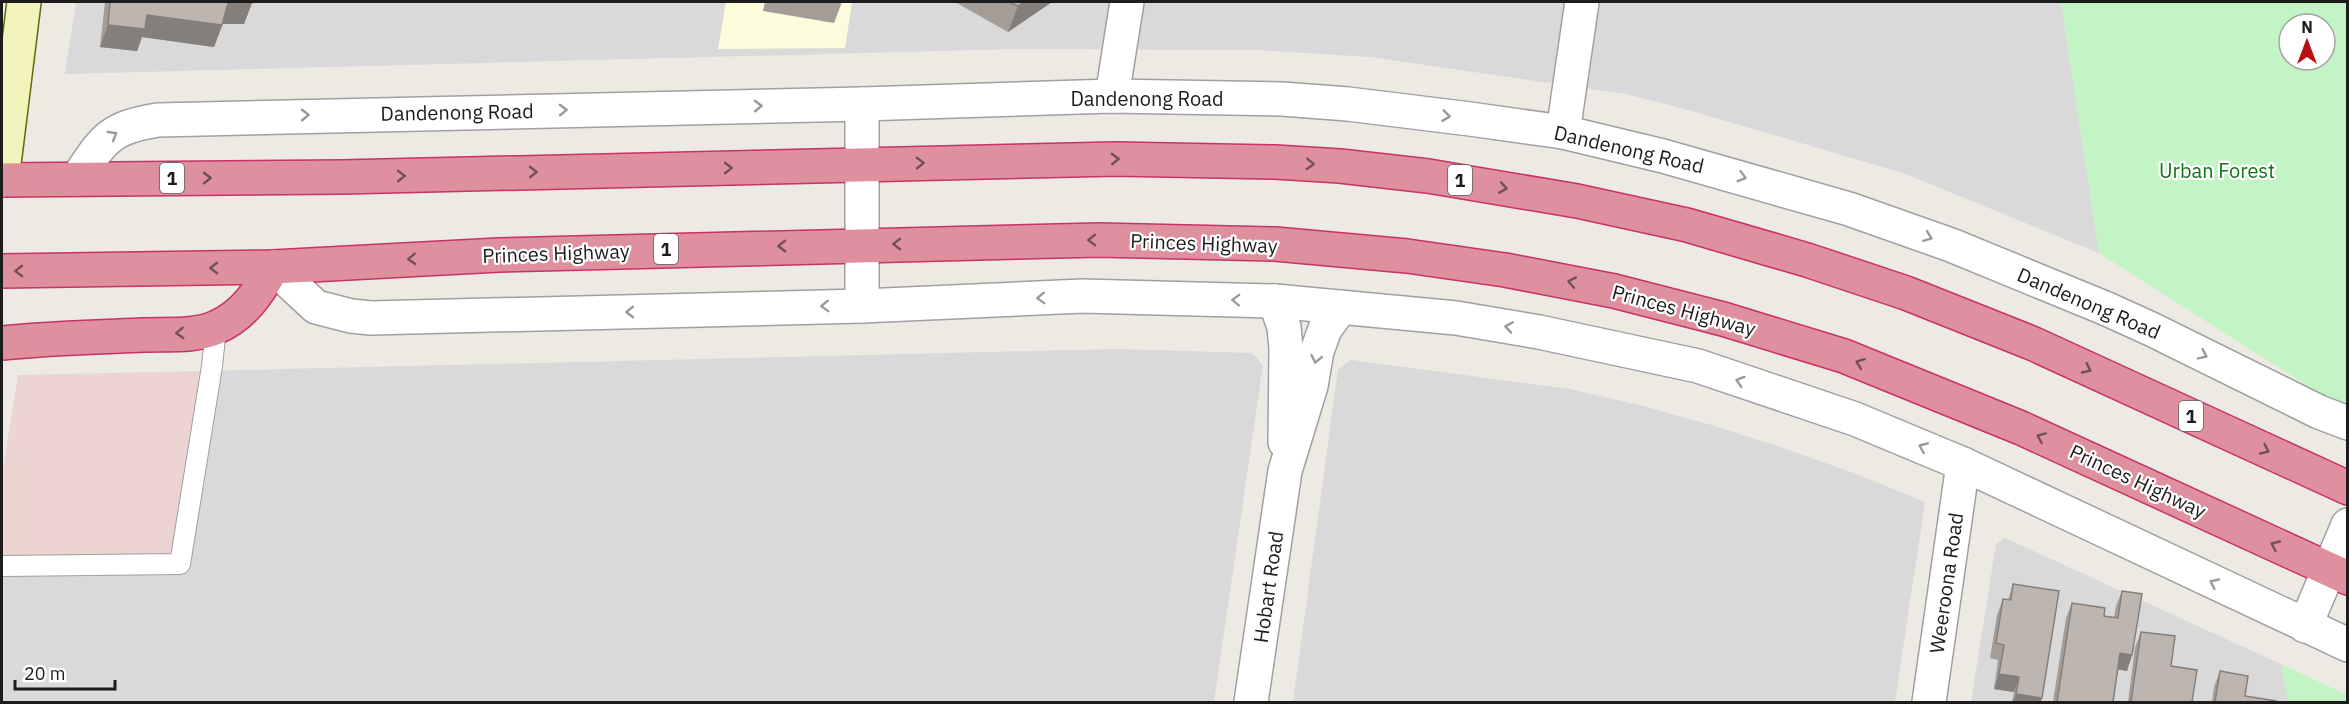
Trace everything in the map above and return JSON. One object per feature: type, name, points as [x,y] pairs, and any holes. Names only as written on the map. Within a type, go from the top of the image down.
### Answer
[{"type":"highway","name":"1","points":[[2,180],[342,177],[1170,159],[1340,166],[1478,183],[1687,225],[1807,260],[1961,314],[2034,344],[2348,488]]},
{"type":"highway","name":"Princes Highway","points":[[2,271],[273,267],[499,255],[1099,240],[1275,244],[1407,256],[1535,274],[1614,291],[1793,340],[1895,376],[2079,454],[2338,574]]},
{"type":"highway","points":[[2,343],[188,333],[216,328],[236,315],[258,295],[273,267]]},
{"type":"main road","points":[[2,180],[6,115],[24,2]]},
{"type":"street","points":[[1112,96],[1127,2]]},
{"type":"street","points":[[1563,132],[1582,2]]},
{"type":"street","name":"Dandenong Road","points":[[77,179],[102,142],[116,132],[135,124],[158,120],[1112,96],[1282,99],[1348,104],[1563,132],[1727,173],[1849,208],[1951,245],[2151,329],[2319,412],[2348,423]]},
{"type":"street","points":[[862,104],[862,306]]},
{"type":"street","points":[[273,267],[316,307],[351,316],[371,318],[862,306],[1082,296],[1275,301],[1456,318],[1539,332],[1698,366],[1855,419],[1963,464],[2348,645]]},
{"type":"street","name":"Hobart Road","points":[[1251,702],[1285,471],[1286,349],[1284,327],[1275,301]]},
{"type":"street","name":"Hobart Road","points":[[1285,471],[1311,386],[1317,351],[1325,329],[1341,307]]},
{"type":"street","name":"Weeroona Road","points":[[1929,702],[1963,464]]},
{"type":"street","points":[[2305,626],[2338,574],[2348,525]]},
{"type":"lane","points":[[2,566],[180,564],[216,328]]},
{"type":"shaded area","points":[[76,2],[2061,2],[2099,253],[1903,173],[1692,111],[1626,94],[1370,57],[1258,50],[1014,49],[65,74]]},
{"type":"shaded area","points":[[726,2],[852,2],[845,48],[718,49]]},
{"type":"shaded area","points":[[1116,349],[1252,353],[1263,365],[1214,702],[2,702],[2,558],[203,371]]},
{"type":"shaded area","points":[[1351,360],[1570,389],[1643,406],[1786,449],[1854,473],[1925,502],[1895,702],[1293,702],[1338,369]]},
{"type":"shaded area","points":[[203,371],[173,556],[2,558],[2,475],[18,375]]},
{"type":"shaded area","points":[[2005,538],[2283,665],[2288,702],[1971,702],[1996,544]]},
{"type":"green space","name":"Urban Forest","points":[[2061,2],[2347,2],[2347,406],[2317,392],[2099,253]]},
{"type":"green space","points":[[2283,665],[2347,695],[2347,702],[2288,702]]},
{"type":"building","points":[[110,2],[252,3],[228,3],[222,25],[147,15],[145,29],[108,25]]},
{"type":"building","points":[[1009,2],[1025,2],[1018,6]]},
{"type":"building","points":[[2013,584],[2059,591],[2042,698],[2016,694],[2019,677],[1999,674],[2004,645],[1996,643],[2003,599],[2011,600]]},
{"type":"building","points":[[2122,591],[2142,594],[2132,655],[2120,653],[2113,702],[2057,702],[2072,603],[2105,608],[2104,616],[2118,618]]},
{"type":"building","points":[[2141,632],[2175,636],[2171,666],[2197,670],[2192,702],[2131,702]]},
{"type":"building","points":[[2220,671],[2248,676],[2245,696],[2276,702],[2215,702]]}]
